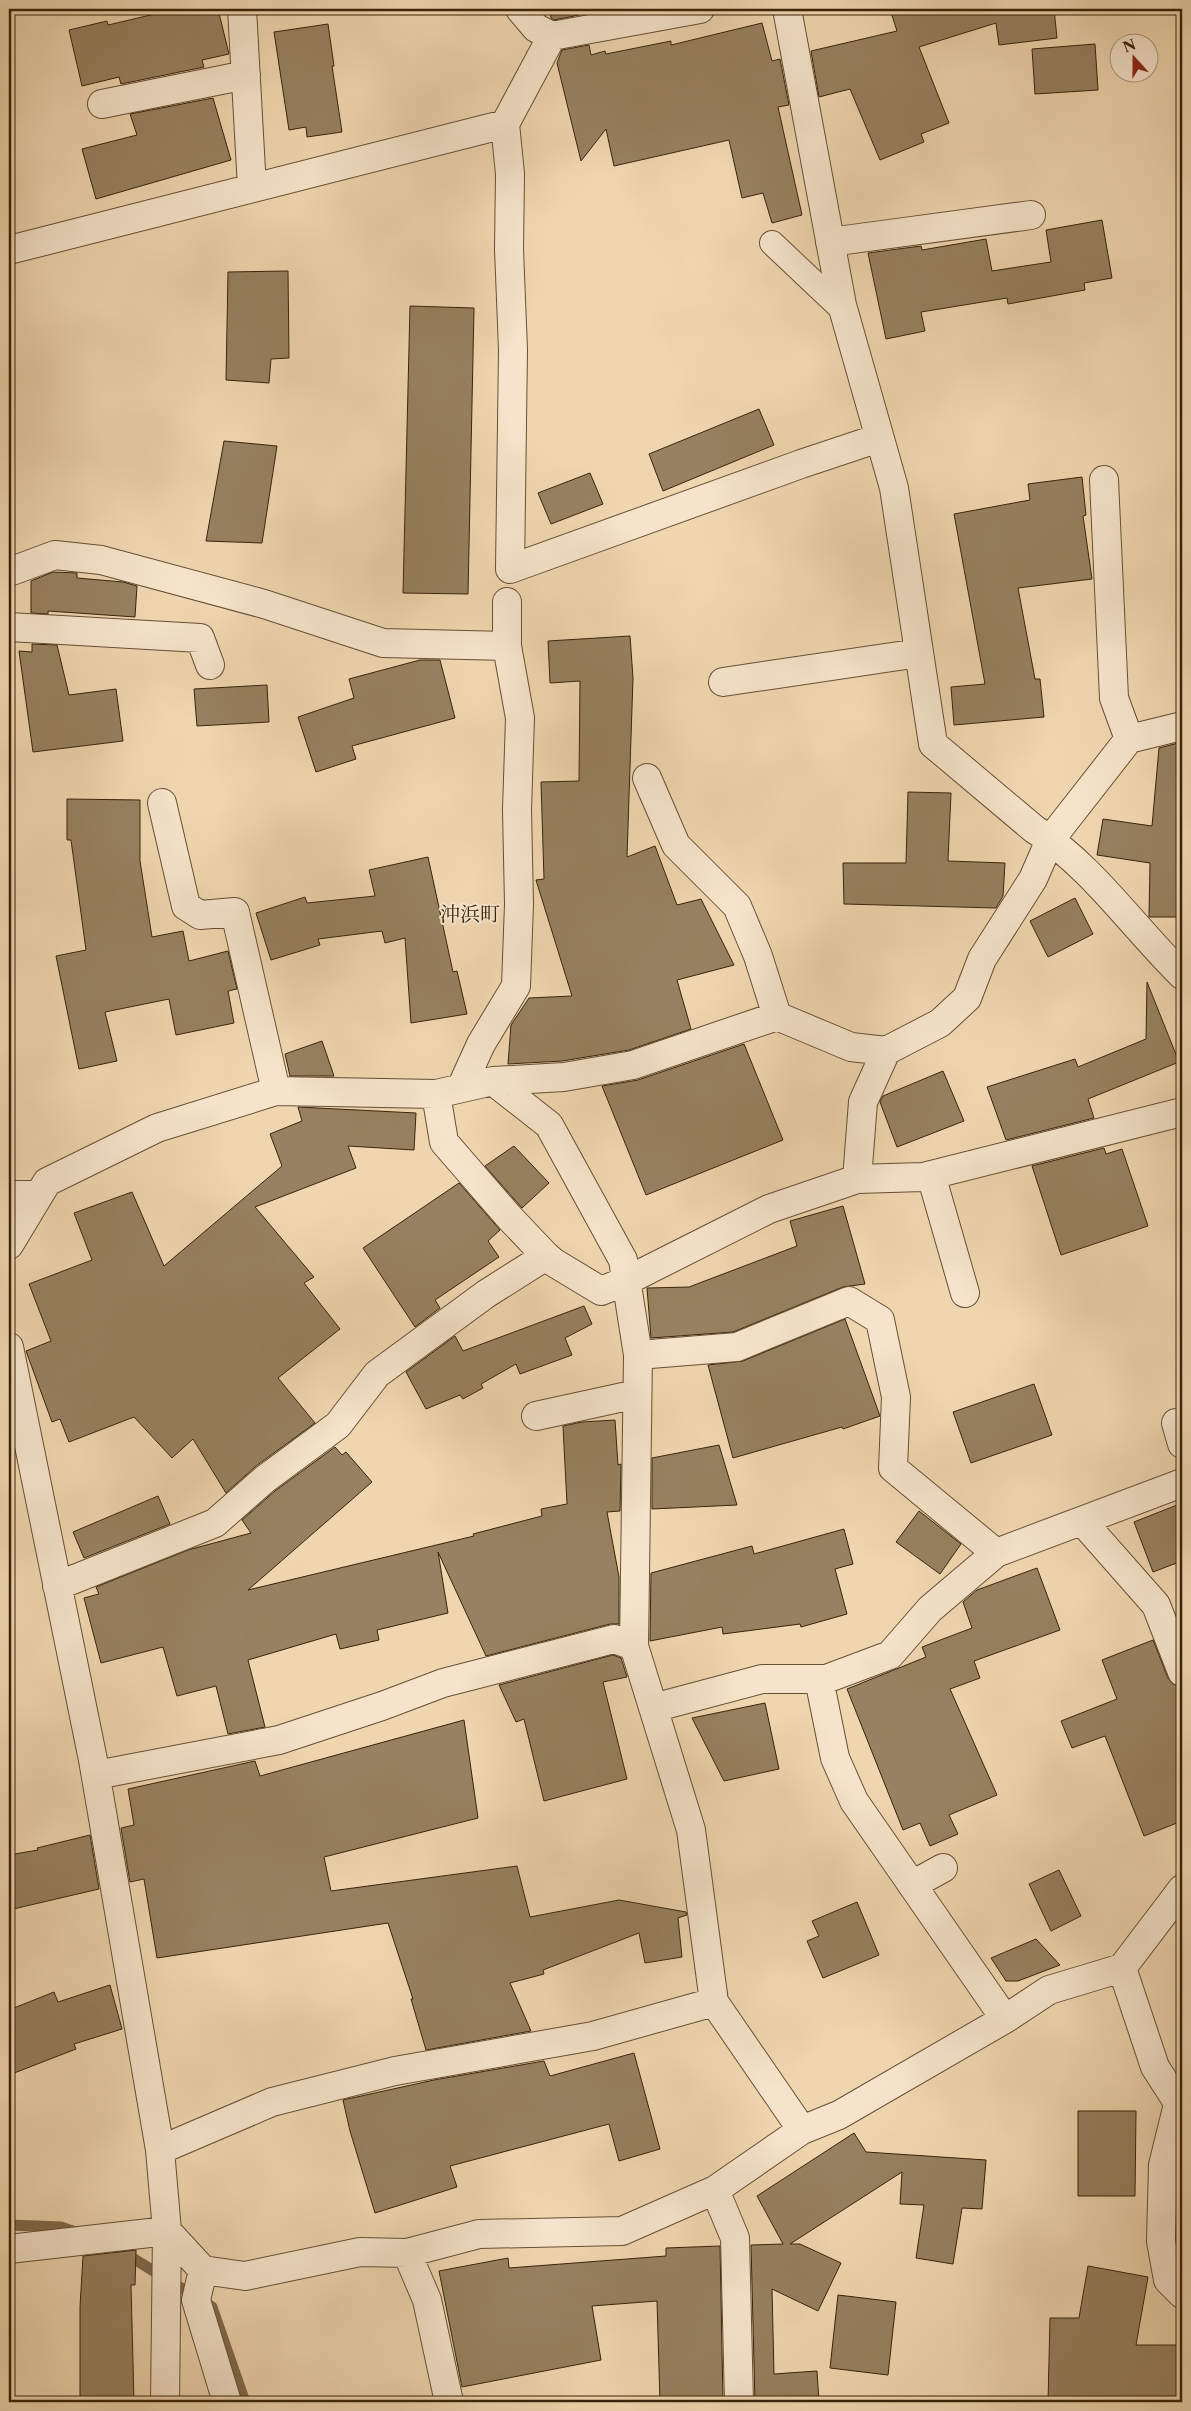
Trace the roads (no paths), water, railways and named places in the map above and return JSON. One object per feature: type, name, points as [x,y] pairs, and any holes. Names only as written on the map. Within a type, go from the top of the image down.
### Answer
[{"type":"street","points":[[242,9],[252,188]]},
{"type":"street","points":[[520,9],[536,28],[552,36],[647,13],[700,9]]},
{"type":"street","points":[[786,9],[844,311],[894,488],[933,744],[1034,829],[1050,840],[1093,879],[1182,975]]},
{"type":"street","points":[[552,36],[505,124],[510,174],[509,249],[513,350],[510,569],[801,464],[880,438]]},
{"type":"street","points":[[102,104],[246,75]]},
{"type":"street","points":[[9,250],[505,124]]},
{"type":"street","points":[[830,242],[1030,216]]},
{"type":"street","points":[[1104,480],[1114,698],[1129,739]]},
{"type":"street","points":[[9,572],[55,555],[101,560],[264,604],[383,643],[507,646]]},
{"type":"street","points":[[507,602],[507,646],[520,718],[517,810],[519,904],[516,986],[448,1091],[444,1142],[509,1217],[553,1262],[601,1291],[628,1280],[769,1210],[857,1178],[924,1177],[1182,1112]]},
{"type":"street","points":[[9,627],[200,638],[210,665]]},
{"type":"street","points":[[723,682],[919,653]]},
{"type":"street","points":[[9,1245],[47,1182],[157,1128],[276,1091],[448,1091],[493,1081],[564,1077],[632,1065],[777,1016],[850,1047],[886,1052],[940,1023],[966,998],[982,959],[1033,879],[1050,840],[1129,739],[1182,726]]},
{"type":"street","points":[[647,778],[676,845],[737,906],[758,956],[777,1016]]},
{"type":"street","points":[[162,802],[186,906],[200,915],[235,912],[276,1091]]},
{"type":"street","points":[[857,1178],[864,1102],[886,1052]]},
{"type":"street","points":[[493,1081],[549,1125],[623,1260],[628,1280],[638,1355],[634,1646],[691,1830],[714,2002],[802,2130]]},
{"type":"street","points":[[931,1175],[965,1293]]},
{"type":"street","points":[[9,1195],[39,1195]]},
{"type":"street","points":[[57,1586],[215,1523],[265,1479],[338,1425],[377,1374],[486,1294],[546,1256]]},
{"type":"street","points":[[638,1355],[737,1347],[849,1301],[880,1320],[896,1397],[894,1468],[996,1553]]},
{"type":"street","points":[[9,1347],[12,1382],[96,1775],[160,2150],[167,2232],[165,2402]]},
{"type":"street","points":[[536,1416],[637,1394]]},
{"type":"street","points":[[653,1708],[762,1680],[826,1679],[890,1655],[930,1609],[996,1553],[1182,1483]]},
{"type":"street","points":[[1082,1521],[1156,1605],[1182,1672]]},
{"type":"street","points":[[96,1775],[280,1740],[382,1706],[443,1683],[614,1639],[634,1646]]},
{"type":"street","points":[[819,1679],[835,1758],[854,1802],[1005,2019]]},
{"type":"street","points":[[912,1885],[943,1868]]},
{"type":"street","points":[[167,2232],[203,2270],[245,2276],[360,2252],[407,2253],[479,2234],[622,2231],[714,2190],[802,2130],[839,2116],[1005,2019],[1049,1990],[1122,1968],[1182,1889]]},
{"type":"street","points":[[1122,1968],[1156,2067],[1180,2107],[1163,2165],[1160,2241],[1168,2280],[1182,2294]]},
{"type":"street","points":[[160,2150],[272,2102],[396,2071],[593,2036],[714,2002]]},
{"type":"street","points":[[714,2190],[735,2238],[740,2402]]},
{"type":"street","points":[[9,2249],[167,2232]]},
{"type":"street","points":[[407,2253],[427,2300],[449,2402]]},
{"type":"street","points":[[203,2270],[196,2300],[227,2402]]},
{"type":"lane","points":[[772,243],[844,311]]},
{"type":"waterway","points":[[9,2225],[61,2227],[78,2233]]},
{"type":"waterway","points":[[108,2243],[212,2307],[245,2402]]},
{"type":"district","name":"沖浜町","points":[[470,914]]}]
